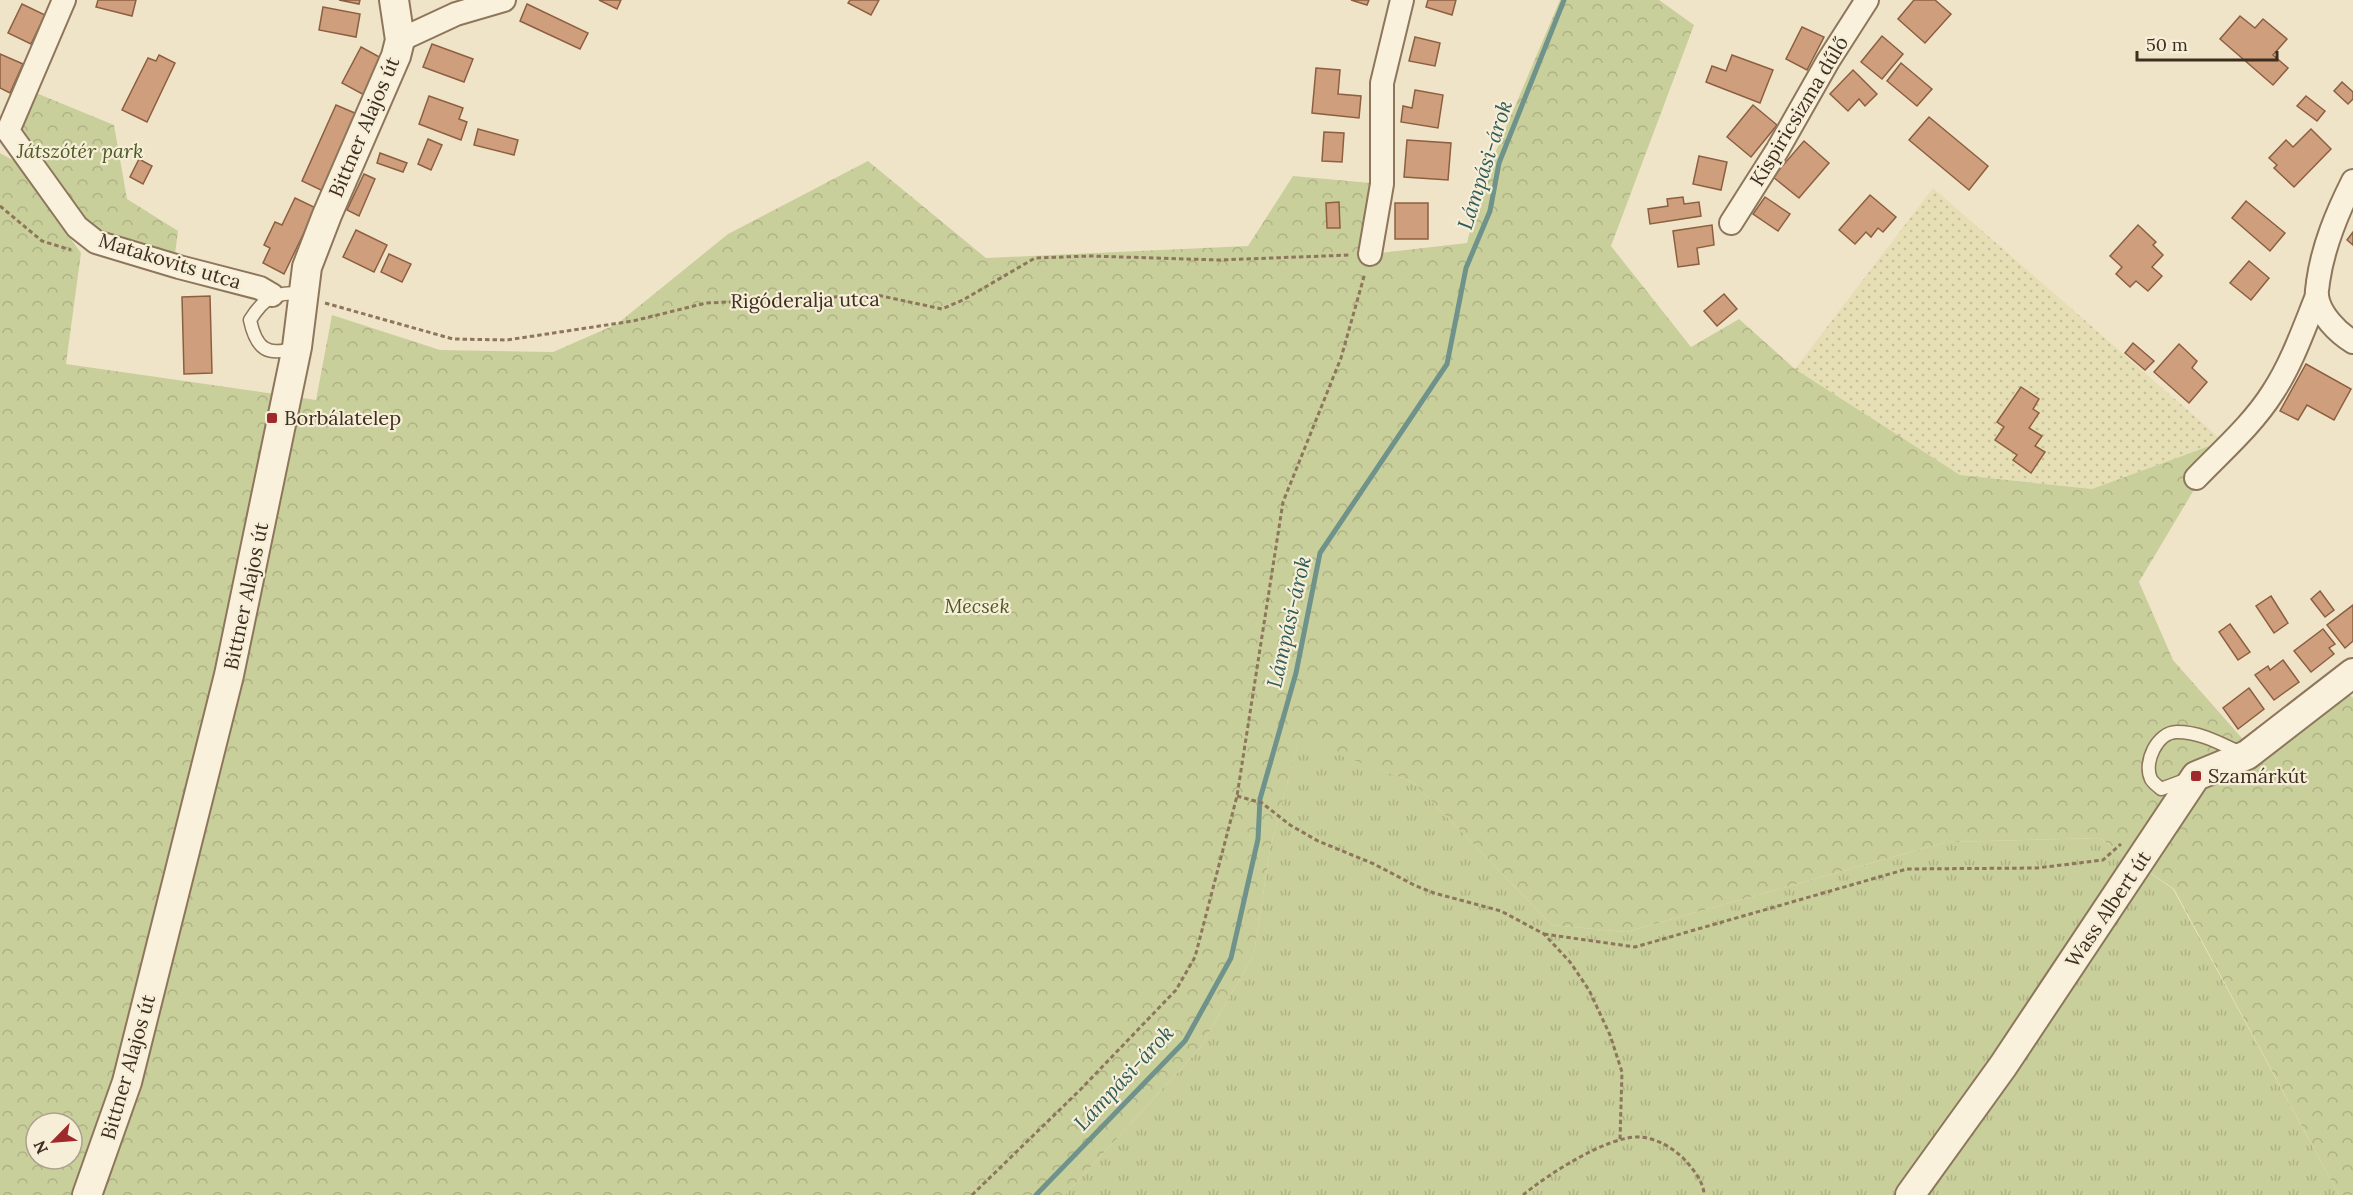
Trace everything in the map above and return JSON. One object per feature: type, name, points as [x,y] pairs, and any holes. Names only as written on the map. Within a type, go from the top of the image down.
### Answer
[{"type":"street","name":"Matakovits utca","points":[[64,0],[4,129],[77,227],[96,242],[260,288],[272,295]]},
{"type":"street","name":"Bittner Alajos út","points":[[87,1195],[127,1082],[229,675],[297,347],[307,267],[327,215],[396,57],[400,40],[394,0]]},
{"type":"street","points":[[400,40],[456,14],[504,0]]},
{"type":"street","points":[[1370,254],[1382,184],[1382,83],[1402,0]]},
{"type":"street","name":"Kispiricsizma dűlő","points":[[1731,222],[1778,149],[1828,61],[1867,0]]},
{"type":"street","points":[[2196,477],[2235,438],[2273,393],[2297,345],[2317,296],[2321,266],[2337,214],[2353,181]]},
{"type":"street","points":[[2317,296],[2325,315],[2342,335],[2353,342]]},
{"type":"street","points":[[2196,776],[2247,755],[2353,673]]},
{"type":"street","name":"Wass Albert út","points":[[1910,1195],[2003,1066],[2196,776]]},
{"type":"lane","points":[[297,347],[282,353],[261,347],[253,334],[250,320],[261,304],[272,295],[302,296]]},
{"type":"lane","points":[[2196,776],[2162,789],[2152,781],[2148,768],[2152,752],[2161,739],[2174,732],[2201,734],[2247,755]]},
{"type":"path","points":[[0,206],[42,241],[70,250],[96,242]]},
{"type":"path","name":"Rigóderalja utca","points":[[302,296],[453,339],[507,340],[633,321],[706,303],[877,295],[942,309],[963,300],[1035,258],[1090,256],[1218,260],[1370,254]]},
{"type":"path","points":[[972,1195],[1080,1090],[1176,990],[1195,957],[1237,796],[1283,502],[1341,358],[1370,254]]},
{"type":"path","points":[[1237,796],[1262,803],[1290,825],[1318,841],[1374,864],[1434,893],[1501,910],[1544,934],[1570,962],[1589,990],[1610,1035],[1622,1072],[1620,1140]]},
{"type":"path","points":[[1544,934],[1635,948],[1907,869],[2037,868],[2103,860],[2128,837]]},
{"type":"path","points":[[1523,1195],[1574,1160],[1620,1140],[1638,1137],[1657,1141],[1676,1152],[1694,1170],[1704,1190],[1704,1195]]},
{"type":"shaded area","points":[[1933,188],[2223,441],[2092,489],[1960,475],[1795,369]]},
{"type":"green space","name":"Mecsek","points":[[1560,0],[1659,0],[1694,25],[1611,246],[1691,347],[1739,319],[1795,369],[1960,475],[2092,489],[2223,441],[2139,582],[2173,660],[2263,762],[2349,694],[2353,698],[2353,1195],[2339,1195],[2174,889],[2100,838],[1946,842],[1626,932],[1552,925],[1413,782],[1299,740],[1270,849],[1254,954],[1200,1048],[1065,1195],[0,1195],[0,153],[16,162],[81,253],[66,364],[316,400],[332,315],[440,350],[553,352],[617,324],[728,234],[868,161],[986,258],[1248,246],[1293,176],[1382,184],[1371,254],[1467,243],[1480,189]]},
{"type":"green space","name":"Játszótér park","points":[[36,93],[114,125],[127,199],[178,231],[175,254],[95,232],[18,132]]},
{"type":"green space","points":[[1299,739],[1413,782],[1552,925],[1626,932],[1946,842],[2100,838],[2173,889],[2339,1195],[1065,1195],[1200,1048],[1254,954],[1270,849]]},
{"type":"building","points":[[98,0],[136,0],[132,16],[96,7]]},
{"type":"building","points":[[339,0],[360,0],[359,4]]},
{"type":"building","points":[[599,0],[621,0],[617,9]]},
{"type":"building","points":[[850,0],[879,0],[871,15],[848,3]]},
{"type":"building","points":[[1351,0],[1369,0],[1367,5]]},
{"type":"building","points":[[1428,0],[1456,0],[1452,15],[1426,7]]},
{"type":"building","points":[[1914,0],[1935,0],[1951,14],[1925,43],[1898,19]]},
{"type":"building","points":[[22,4],[45,15],[31,44],[8,33]]},
{"type":"building","points":[[527,4],[588,33],[580,49],[520,21]]},
{"type":"building","points":[[323,7],[360,14],[356,37],[319,30]]},
{"type":"building","points":[[2240,16],[2255,28],[2263,19],[2287,39],[2273,55],[2288,68],[2273,85],[2220,39]]},
{"type":"building","points":[[1802,27],[1824,37],[1807,70],[1786,59]]},
{"type":"building","points":[[1882,36],[1903,54],[1882,79],[1861,62]]},
{"type":"building","points":[[1415,37],[1440,43],[1435,66],[1409,61]]},
{"type":"building","points":[[432,44],[473,59],[464,82],[423,67]]},
{"type":"building","points":[[361,47],[385,60],[366,96],[342,83]]},
{"type":"building","points":[[0,54],[23,64],[10,93],[0,88]]},
{"type":"building","points":[[159,55],[175,63],[147,122],[122,110],[148,58],[156,61]]},
{"type":"building","points":[[1732,55],[1773,70],[1760,103],[1706,82],[1712,66],[1726,71]]},
{"type":"building","points":[[1901,63],[1932,89],[1917,106],[1887,81]]},
{"type":"building","points":[[1316,68],[1340,70],[1338,94],[1361,96],[1359,118],[1312,113]]},
{"type":"building","points":[[1853,70],[1877,94],[1865,106],[1859,99],[1848,111],[1830,94]]},
{"type":"building","points":[[2342,82],[2353,92],[2353,99],[2348,104],[2334,91]]},
{"type":"building","points":[[1415,90],[1443,95],[1438,128],[1401,122],[1403,106],[1412,108]]},
{"type":"building","points":[[429,96],[463,108],[459,119],[467,122],[461,140],[419,124]]},
{"type":"building","points":[[2306,96],[2325,111],[2317,121],[2297,106]]},
{"type":"building","points":[[336,105],[357,114],[323,191],[302,181]]},
{"type":"building","points":[[1753,105],[1777,125],[1751,157],[1727,137]]},
{"type":"building","points":[[1929,117],[1988,166],[1969,190],[1909,140]]},
{"type":"building","points":[[478,129],[518,140],[514,155],[474,145]]},
{"type":"building","points":[[2311,129],[2331,149],[2294,187],[2274,168],[2277,165],[2269,158],[2286,140],[2293,147]]},
{"type":"building","points":[[1324,132],[1344,133],[1342,162],[1322,161]]},
{"type":"building","points":[[428,139],[442,145],[431,170],[418,164]]},
{"type":"building","points":[[1407,140],[1451,143],[1448,180],[1404,177]]},
{"type":"building","points":[[1804,141],[1829,163],[1799,198],[1773,177]]},
{"type":"building","points":[[380,153],[407,163],[403,172],[377,163]]},
{"type":"building","points":[[1699,156],[1727,162],[1721,190],[1693,184]]},
{"type":"building","points":[[139,159],[152,166],[143,184],[130,177]]},
{"type":"building","points":[[364,174],[375,179],[359,216],[347,210]]},
{"type":"building","points":[[1870,195],[1896,217],[1883,232],[1878,228],[1871,237],[1866,232],[1855,244],[1839,230]]},
{"type":"building","points":[[1683,197],[1684,204],[1699,202],[1701,216],[1650,224],[1648,209],[1668,206],[1667,199]]},
{"type":"building","points":[[1765,197],[1790,214],[1778,231],[1753,214]]},
{"type":"building","points":[[295,198],[316,208],[284,274],[263,263],[270,248],[264,245],[275,222],[282,225]]},
{"type":"building","points":[[2246,201],[2285,233],[2270,251],[2232,218]]},
{"type":"building","points":[[1339,202],[1340,228],[1327,228],[1326,203]]},
{"type":"building","points":[[1395,203],[1428,203],[1428,239],[1395,239]]},
{"type":"building","points":[[1712,225],[1714,245],[1697,248],[1699,264],[1678,267],[1673,231]]},
{"type":"building","points":[[2138,225],[2156,242],[2153,245],[2163,255],[2152,267],[2162,276],[2148,291],[2136,281],[2130,287],[2116,274],[2122,267],[2110,256]]},
{"type":"building","points":[[356,230],[387,245],[374,272],[343,257]]},
{"type":"building","points":[[2353,232],[2353,245],[2347,240]]},
{"type":"building","points":[[389,254],[411,264],[402,282],[381,272]]},
{"type":"building","points":[[2249,261],[2269,278],[2251,300],[2230,283]]},
{"type":"building","points":[[1724,294],[1737,309],[1717,326],[1704,311]]},
{"type":"building","points":[[210,296],[212,373],[184,374],[182,297]]},
{"type":"building","points":[[2133,343],[2154,361],[2145,370],[2125,353]]},
{"type":"building","points":[[2179,344],[2197,361],[2192,368],[2207,382],[2189,403],[2154,372]]},
{"type":"building","points":[[2306,364],[2351,389],[2334,420],[2307,405],[2298,420],[2280,411]]},
{"type":"building","points":[[2021,387],[2039,399],[2033,409],[2039,413],[2029,428],[2042,436],[2035,446],[2045,452],[2031,473],[2013,460],[2017,455],[1995,440],[2004,427],[1997,422]]},
{"type":"building","points":[[2320,591],[2334,610],[2325,617],[2311,599]]},
{"type":"building","points":[[2271,596],[2288,623],[2274,633],[2256,606]]},
{"type":"building","points":[[2353,605],[2353,641],[2345,648],[2327,625]]},
{"type":"building","points":[[2230,624],[2250,652],[2238,660],[2219,632]]},
{"type":"building","points":[[2323,629],[2335,644],[2329,648],[2334,654],[2311,672],[2294,651]]},
{"type":"building","points":[[2283,660],[2299,682],[2274,700],[2255,675],[2268,666],[2270,670]]},
{"type":"building","points":[[2249,688],[2264,709],[2238,729],[2223,708]]},
{"type":"waterway","name":"Lámpási-árok","points":[[1036,1195],[1185,1041],[1231,958],[1258,839],[1260,799],[1296,673],[1320,553],[1447,364],[1466,268],[1490,211],[1499,163],[1564,0]]},
{"type":"place","name":"Borbálatelep","points":[[272,418]]},
{"type":"place","name":"Szamárkút","points":[[2196,776]]}]
